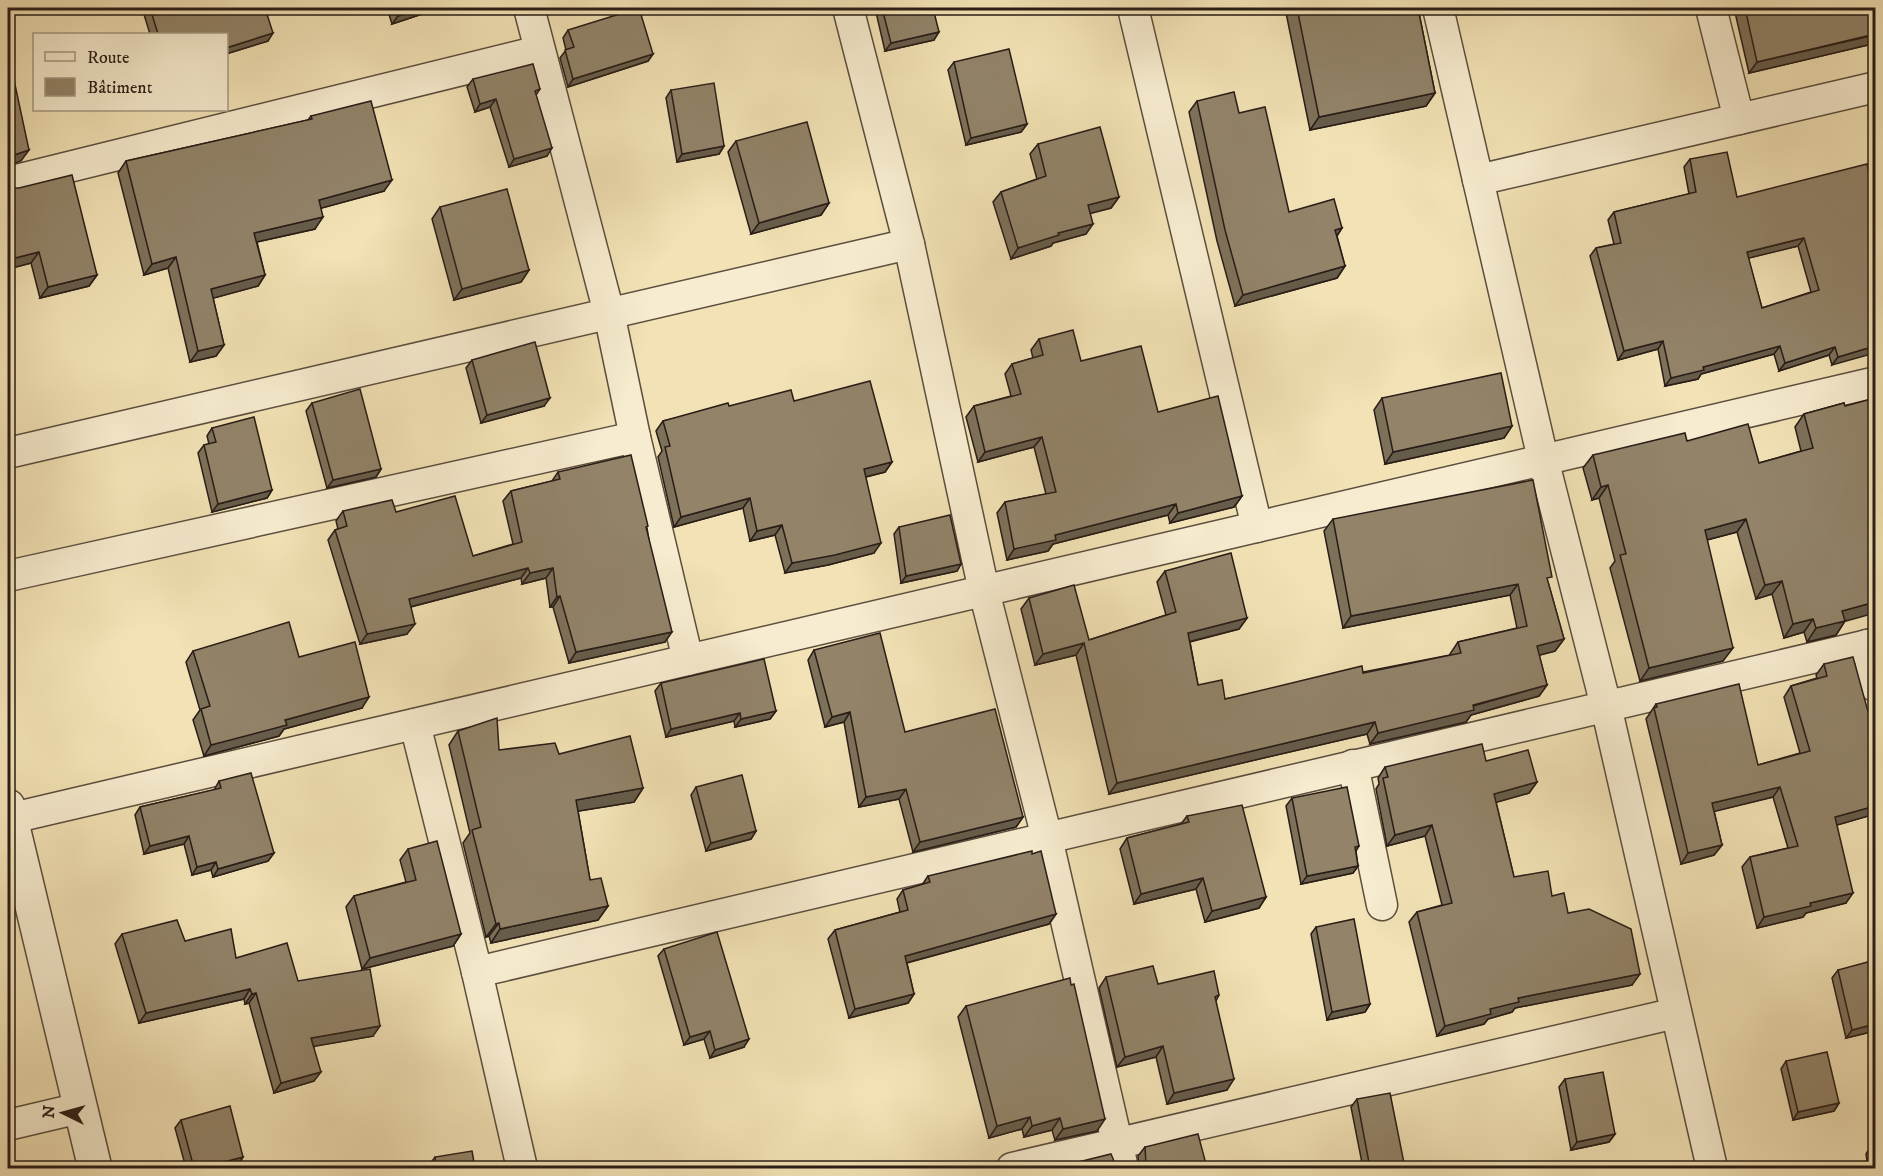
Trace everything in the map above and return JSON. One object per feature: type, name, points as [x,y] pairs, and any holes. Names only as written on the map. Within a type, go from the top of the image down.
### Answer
[{"type":"street","points":[[529,8],[609,313],[635,437],[688,660]]},
{"type":"street","points":[[848,8],[909,244],[984,591],[1047,838],[1120,1156]]},
{"type":"street","points":[[1132,8],[1257,526]]},
{"type":"street","points":[[1438,8],[1543,459],[1606,706],[1712,1168]]},
{"type":"street","points":[[1711,8],[1739,119]]},
{"type":"street","points":[[8,182],[539,51]]},
{"type":"street","points":[[1478,180],[1875,87]]},
{"type":"street","points":[[8,453],[909,244]]},
{"type":"street","points":[[95,1168],[8,815],[415,724],[1875,381]]},
{"type":"street","points":[[8,576],[635,437]]},
{"type":"street","points":[[477,972],[1871,644],[1875,687]]},
{"type":"street","points":[[415,724],[477,972],[522,1168]]},
{"type":"street","points":[[1353,765],[1382,905]]},
{"type":"street","points":[[1012,1168],[1120,1156],[1676,1013]]},
{"type":"street","points":[[8,1125],[80,1108]]},
{"type":"building","points":[[150,8],[265,8],[273,33],[228,47],[228,33],[158,33]]},
{"type":"building","points":[[395,8],[424,8],[398,16]]},
{"type":"building","points":[[639,8],[653,54],[573,79],[565,50],[574,47],[568,30]]},
{"type":"building","points":[[882,8],[933,8],[939,32],[891,43]]},
{"type":"building","points":[[1297,8],[1418,8],[1435,93],[1319,117]]},
{"type":"building","points":[[1745,8],[1875,8],[1870,11],[1875,34],[1757,62]]},
{"type":"building","points":[[1009,49],[1027,124],[971,138],[954,62]]},
{"type":"building","points":[[8,52],[29,150],[8,157]]},
{"type":"building","points":[[533,64],[540,89],[535,91],[552,148],[514,159],[496,99],[480,104],[473,79]]},
{"type":"building","points":[[714,83],[724,146],[682,154],[671,90]]},
{"type":"building","points":[[1234,92],[1239,113],[1265,107],[1289,212],[1334,199],[1342,228],[1335,230],[1345,266],[1243,295],[1225,230],[1197,101]]},
{"type":"building","points":[[371,101],[392,180],[319,200],[323,217],[254,233],[265,275],[211,289],[224,345],[198,351],[176,257],[152,264],[126,161],[312,119],[311,116]]},
{"type":"building","points":[[807,122],[829,203],[759,223],[736,141]]},
{"type":"building","points":[[1100,127],[1119,197],[1088,205],[1093,224],[1058,233],[1059,235],[1018,248],[1001,192],[1046,176],[1038,144]]},
{"type":"building","points":[[1727,152],[1737,197],[1867,164],[1875,198],[1875,288],[1869,289],[1875,310],[1875,346],[1838,357],[1835,347],[1785,363],[1780,346],[1671,378],[1663,341],[1624,351],[1596,248],[1621,243],[1614,212],[1696,192],[1690,159]],"holes":[[[1804,238],[1819,290],[1762,308],[1747,252]]]},
{"type":"building","points":[[72,175],[97,275],[48,287],[39,252],[11,259],[8,244],[8,185],[12,188],[19,188]]},
{"type":"building","points":[[507,189],[529,270],[462,289],[440,207]]},
{"type":"building","points":[[1073,330],[1081,361],[1141,346],[1158,412],[1218,396],[1242,496],[1178,513],[1176,504],[1055,535],[1056,540],[1014,549],[1005,502],[1056,492],[1042,437],[985,452],[974,406],[1021,394],[1012,364],[1043,355],[1039,339]]},
{"type":"building","points":[[535,342],[550,398],[487,415],[472,360]]},
{"type":"building","points":[[1501,373],[1512,426],[1393,452],[1382,398]]},
{"type":"building","points":[[870,381],[892,462],[864,469],[881,543],[792,563],[782,525],[757,531],[750,498],[681,517],[665,447],[670,446],[663,421],[728,403],[729,406],[791,390],[794,401]]},
{"type":"building","points":[[360,389],[381,469],[333,480],[312,403]]},
{"type":"building","points":[[1875,398],[1875,602],[1842,611],[1845,621],[1816,628],[1813,619],[1793,624],[1782,581],[1765,585],[1746,519],[1705,530],[1733,648],[1649,668],[1620,555],[1626,554],[1608,485],[1601,487],[1593,455],[1685,433],[1687,441],[1748,424],[1759,463],[1813,448],[1804,414],[1844,403],[1845,406]]},
{"type":"building","points":[[254,417],[272,490],[218,504],[204,445],[216,442],[212,428]]},
{"type":"building","points":[[631,455],[672,632],[576,652],[560,596],[557,597],[553,568],[530,573],[528,568],[409,599],[415,624],[367,634],[335,530],[347,526],[343,511],[392,500],[396,512],[455,496],[473,556],[522,542],[511,491],[560,479],[558,472]]},
{"type":"building","points":[[1533,480],[1552,577],[1547,578],[1564,639],[1537,646],[1547,685],[1473,705],[1474,710],[1378,733],[1375,722],[1117,783],[1084,643],[1043,654],[1029,598],[1074,585],[1089,640],[1176,612],[1165,571],[1231,553],[1247,618],[1188,633],[1198,685],[1222,680],[1225,699],[1362,666],[1363,673],[1461,653],[1458,642],[1527,626],[1518,584],[1351,616],[1333,519]]},
{"type":"building","points":[[950,515],[961,564],[906,576],[899,527]]},
{"type":"building","points":[[289,622],[299,657],[355,642],[369,697],[285,720],[287,725],[211,745],[201,709],[210,706],[193,651]]},
{"type":"building","points":[[880,633],[905,732],[995,709],[1023,817],[920,842],[906,789],[866,797],[850,712],[832,717],[814,650]]},
{"type":"building","points":[[1853,657],[1875,737],[1875,806],[1835,817],[1853,893],[1764,917],[1750,857],[1798,846],[1780,787],[1712,803],[1722,845],[1688,853],[1654,708],[1657,707],[1656,704],[1739,684],[1758,765],[1810,751],[1791,686],[1827,676],[1824,664]]},
{"type":"building","points":[[764,659],[776,711],[741,719],[740,713],[671,729],[661,683]]},
{"type":"building","points":[[497,718],[499,750],[555,743],[559,754],[630,736],[643,788],[576,800],[590,880],[601,878],[608,906],[500,929],[499,923],[496,924],[472,830],[481,827],[458,731]]},
{"type":"building","points":[[1482,744],[1486,761],[1528,750],[1537,782],[1494,794],[1514,877],[1548,871],[1552,896],[1564,893],[1568,913],[1589,909],[1631,929],[1640,974],[1518,998],[1519,1002],[1490,1009],[1491,1014],[1445,1026],[1417,912],[1452,903],[1432,825],[1395,835],[1383,778],[1388,777],[1385,767]]},
{"type":"building","points":[[251,773],[274,853],[218,869],[216,862],[197,867],[189,836],[150,846],[140,807],[221,788],[219,781]]},
{"type":"building","points":[[742,775],[756,831],[711,843],[696,787]]},
{"type":"building","points":[[1347,787],[1359,846],[1355,847],[1358,866],[1307,876],[1292,798]]},
{"type":"building","points":[[1242,805],[1266,897],[1212,911],[1203,878],[1141,894],[1127,838],[1189,822],[1187,816]]},
{"type":"building","points":[[437,841],[461,934],[370,958],[354,896],[416,880],[408,849]]},
{"type":"building","points":[[1032,851],[1032,854],[1041,851],[1056,914],[905,956],[914,994],[855,1009],[835,930],[908,910],[903,890],[930,882],[928,876]]},
{"type":"building","points":[[1354,919],[1370,1004],[1332,1012],[1316,927]]},
{"type":"building","points":[[177,920],[185,941],[231,929],[236,958],[287,943],[298,981],[370,969],[380,1026],[311,1038],[321,1072],[281,1083],[256,993],[252,994],[250,989],[146,1013],[122,934]]},
{"type":"building","points":[[717,932],[749,1039],[715,1050],[710,1031],[690,1037],[664,949]]},
{"type":"building","points":[[1875,960],[1875,1024],[1852,1030],[1838,970]]},
{"type":"building","points":[[1153,966],[1158,984],[1214,971],[1219,995],[1215,997],[1234,1079],[1174,1093],[1163,1046],[1125,1057],[1106,977]]},
{"type":"building","points":[[1070,978],[1071,985],[1074,984],[1105,1119],[1063,1129],[1060,1118],[1032,1126],[1030,1117],[997,1126],[966,1006]]},
{"type":"building","points":[[1827,1052],[1839,1103],[1798,1112],[1786,1061]]},
{"type":"building","points":[[1603,1072],[1615,1134],[1577,1142],[1565,1079]]},
{"type":"building","points":[[1390,1093],[1405,1168],[1370,1168],[1357,1099]]},
{"type":"building","points":[[230,1106],[243,1157],[194,1168],[181,1120]]},
{"type":"building","points":[[1198,1134],[1207,1168],[1143,1168],[1146,1164],[1145,1147]]},
{"type":"building","points":[[1875,1145],[1875,1160],[1871,1146]]},
{"type":"building","points":[[472,1151],[475,1168],[421,1168],[436,1164],[435,1157]]},
{"type":"building","points":[[1111,1154],[1117,1168],[1071,1168],[1070,1164]]},
{"type":"building","points":[[1875,1160],[1875,1168],[1838,1168]]}]
